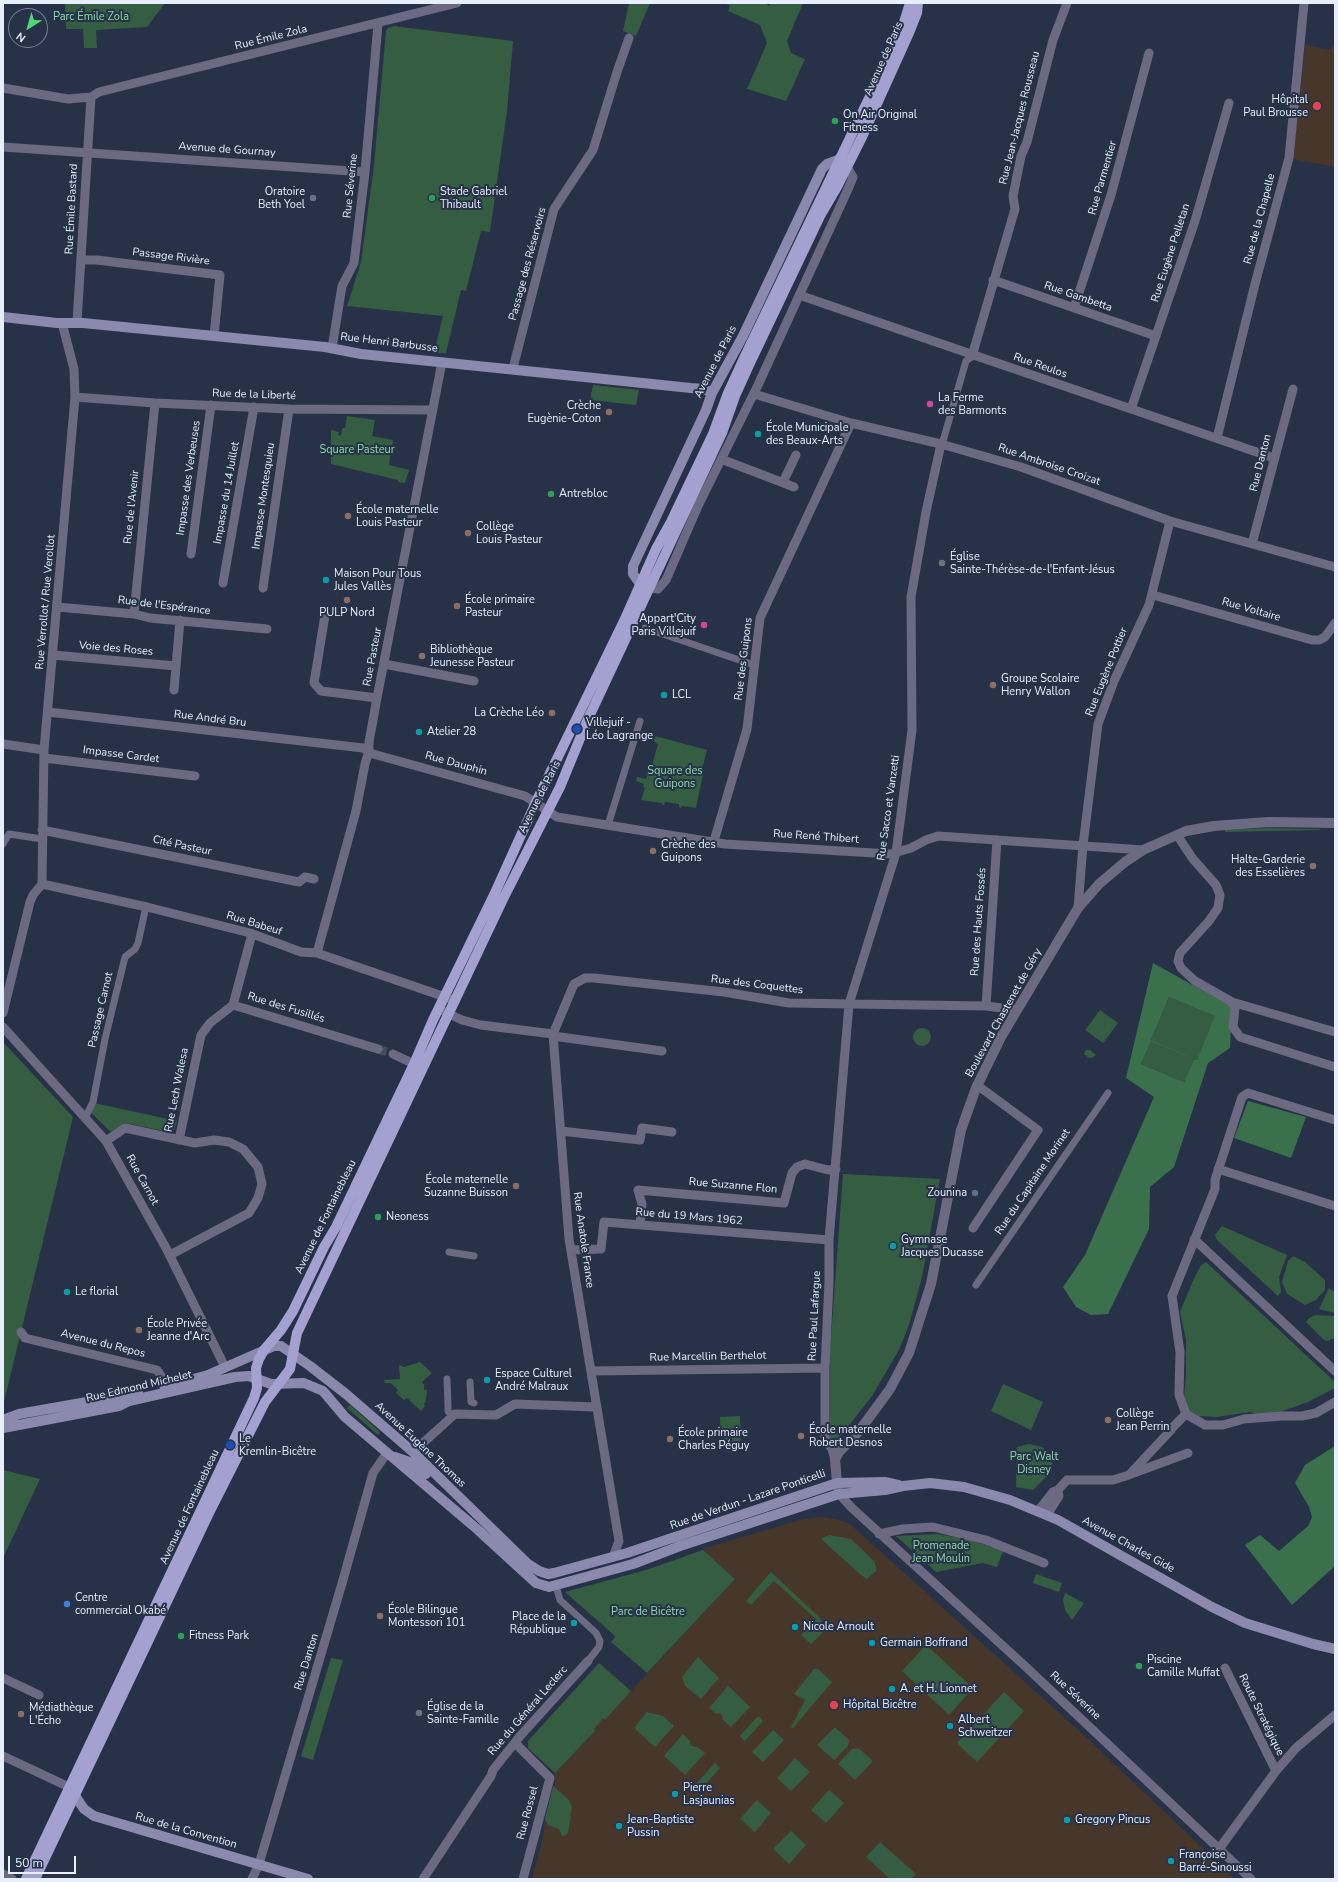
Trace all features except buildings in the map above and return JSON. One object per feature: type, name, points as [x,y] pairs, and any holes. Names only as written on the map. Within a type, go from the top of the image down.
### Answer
[{"type":"main road","name":"Avenue de Paris","points":[[450,998],[569,766],[644,586],[713,434],[736,376],[838,160],[901,32],[910,3]]},
{"type":"main road","name":"Avenue de Paris","points":[[450,998],[536,802],[607,656],[722,433],[735,396],[750,362],[820,216],[847,167],[909,33],[917,13],[918,3]]},
{"type":"main road","name":"Avenue de Paris","points":[[644,586],[633,574],[633,566],[706,410],[712,393],[743,336],[822,169],[827,164],[838,160]]},
{"type":"main road","points":[[838,160],[847,167]]},
{"type":"main road","name":"Rue Henri Barbusse","points":[[3,317],[62,323],[77,322],[332,348],[361,354],[513,368],[691,388],[712,393]]},
{"type":"main road","name":"Avenue de Fontainebleau","points":[[26,1879],[72,1791],[208,1515],[266,1402],[290,1369],[294,1355],[294,1342],[297,1333],[445,1012],[450,998]]},
{"type":"main road","name":"Avenue de Fontainebleau","points":[[35,1879],[72,1791],[254,1398],[257,1388],[256,1368],[264,1350],[276,1337],[293,1311],[324,1247],[336,1227],[414,1064],[445,1012]]},
{"type":"main road","name":"Avenue Eugène Thomas","points":[[264,1350],[277,1346],[285,1348],[346,1394],[413,1452],[461,1498],[499,1538],[528,1564],[539,1571],[554,1573]]},
{"type":"main road","name":"Rue Edmond Michelet","points":[[3,1428],[119,1406],[129,1401],[208,1375],[264,1350]]},
{"type":"main road","name":"Rue Edmond Michelet","points":[[3,1420],[19,1414],[235,1377],[256,1378],[271,1384],[280,1384]]},
{"type":"main road","points":[[280,1384],[304,1383],[322,1391],[345,1417],[477,1529],[536,1583],[546,1587],[556,1586]]},
{"type":"main road","points":[[362,1431],[372,1433],[393,1450],[413,1452]]},
{"type":"main road","points":[[387,1453],[415,1464],[447,1494],[461,1498]]},
{"type":"main road","name":"Avenue Charles Gide","points":[[837,1483],[886,1482],[903,1486]]},
{"type":"main road","name":"Rue de Verdun - Lazare Ponticelli","points":[[554,1573],[627,1553],[837,1483]]},
{"type":"main road","name":"Avenue Charles Gide","points":[[839,1494],[885,1490],[930,1483],[964,1487],[996,1496],[1047,1515],[1240,1620],[1282,1635],[1335,1649]]},
{"type":"main road","name":"Rue de Verdun - Lazare Ponticelli","points":[[556,1586],[633,1564],[680,1546],[839,1494]]},
{"type":"main road","name":"Rue de la Convention","points":[[72,1791],[84,1809],[94,1816],[308,1879]]},
{"type":"street","name":"Rue Émile Zola","points":[[3,88],[68,99],[91,97],[99,92],[378,24],[457,3]]},
{"type":"street","name":"Rue Jean-Jacques Rousseau","points":[[972,356],[1015,209],[1013,196],[1021,156],[1028,142],[1053,40],[1067,3]]},
{"type":"street","name":"Rue de la Chapelle","points":[[1217,438],[1255,284],[1289,158],[1304,3]]},
{"type":"street","name":"Rue Séverine","points":[[332,348],[342,286],[354,263],[365,172],[378,24]]},
{"type":"street","name":"Passage des Réservoirs","points":[[513,368],[554,209],[593,150],[629,38]]},
{"type":"street","name":"Rue Parmentier","points":[[1074,308],[1112,196],[1149,53]]},
{"type":"street","name":"Rue Émile Bastard","points":[[77,322],[91,97]]},
{"type":"street","name":"Rue Eugène Pelletan","points":[[1131,410],[1195,221],[1229,103]]},
{"type":"street","name":"Avenue de Gournay","points":[[3,147],[365,172]]},
{"type":"street","points":[[644,586],[658,589],[666,580],[721,459],[754,394],[798,295],[852,180],[853,177],[847,167]]},
{"type":"street","name":"Passage Rivière","points":[[81,260],[97,260],[220,275],[214,336]]},
{"type":"street","name":"Rue Gambetta","points":[[993,280],[1156,336]]},
{"type":"street","name":"Rue Reulos","points":[[798,295],[972,356],[1274,458]]},
{"type":"street","name":"Rue Verrollot / Rue Verollot","points":[[42,884],[44,754],[58,607],[75,397],[74,369],[62,323]]},
{"type":"street","points":[[942,443],[966,361],[972,356]]},
{"type":"street","name":"Rue Pasteur","points":[[316,953],[356,811],[369,751],[369,742],[377,698],[442,362]]},
{"type":"street","name":"Rue Danton","points":[[1252,544],[1293,389]]},
{"type":"street","name":"Rue Ambroise Croizat","points":[[754,394],[851,423],[942,443],[1021,467],[1170,521],[1335,567]]},
{"type":"street","name":"Rue de la Liberté","points":[[75,397],[155,403],[289,409],[432,410]]},
{"type":"street","name":"Rue de l'Avenir","points":[[134,614],[155,403]]},
{"type":"street","name":"Impasse des Verbeuses","points":[[191,554],[211,405]]},
{"type":"street","name":"Impasse du 14 Juillet","points":[[223,583],[254,407]]},
{"type":"street","name":"Impasse Montesquieu","points":[[263,588],[289,409]]},
{"type":"street","name":"Rue des Guipons","points":[[714,841],[747,729],[760,618],[851,423]]},
{"type":"street","name":"Rue Sacco et Vanzetti","points":[[836,1171],[849,1004],[896,853],[912,730],[910,597],[926,512],[942,443]]},
{"type":"street","points":[[783,482],[796,455]]},
{"type":"street","points":[[721,459],[794,487]]},
{"type":"street","name":"Rue Eugène Pottier","points":[[1078,908],[1083,845],[1098,724],[1114,681],[1152,595],[1170,521]]},
{"type":"street","name":"Rue Voltaire","points":[[1152,595],[1312,640],[1325,638],[1335,623]]},
{"type":"street","name":"Rue de l'Espérance","points":[[58,607],[134,614],[150,618],[267,628]]},
{"type":"street","points":[[325,615],[314,683],[321,691],[377,698]]},
{"type":"street","points":[[174,690],[180,620]]},
{"type":"street","points":[[645,628],[754,665]]},
{"type":"street","name":"Voie des Roses","points":[[53,655],[176,666]]},
{"type":"street","points":[[384,664],[474,681]]},
{"type":"street","name":"Rue André Bru","points":[[48,712],[363,748],[369,751]]},
{"type":"street","points":[[608,826],[640,721]]},
{"type":"street","name":"Impasse Cardet","points":[[3,744],[44,754],[195,776]]},
{"type":"street","name":"Rue Dauphin","points":[[369,751],[373,754],[525,796],[536,802],[546,811]]},
{"type":"street","name":"Rue René Thibert","points":[[546,811],[564,819],[714,841],[724,844],[891,854],[938,836],[1143,850]]},
{"type":"street","name":"Boulevard Chastenet de Géry","points":[[835,1459],[843,1446],[860,1430],[890,1389],[909,1354],[931,1284],[961,1130],[977,1085],[1017,1010],[1078,908],[1110,874],[1143,850],[1177,835],[1198,828],[1218,825],[1268,822],[1335,823]]},
{"type":"street","name":"Cité Pasteur","points":[[42,830],[299,882],[305,878],[314,879]]},
{"type":"street","points":[[3,844],[9,834],[42,839]]},
{"type":"street","points":[[1177,835],[1193,859],[1216,885],[1220,895],[1218,908],[1214,914],[1180,953],[1178,960],[1181,968],[1195,981],[1232,1002],[1335,1032]]},
{"type":"street","name":"Rue des Hauts Fossés","points":[[986,1006],[997,840]]},
{"type":"street","points":[[3,1013],[30,902],[33,895],[42,884]]},
{"type":"street","name":"Rue Babeuf","points":[[42,884],[147,907],[252,934],[301,952],[316,953],[450,998]]},
{"type":"street","name":"Passage Carnot","points":[[85,1118],[93,1102],[105,1039],[125,957],[135,949],[138,943],[146,911]]},
{"type":"street","name":"Rue des Fusillés","points":[[252,934],[233,1005],[378,1049]]},
{"type":"street","name":"Rue des Coquettes","points":[[553,1035],[574,984],[585,978],[710,991],[789,1003],[986,1006],[1017,1010]]},
{"type":"street","points":[[1232,1002],[1235,1008],[1233,1027],[1240,1037],[1335,1067]]},
{"type":"street","name":"Rue Lech Walesa","points":[[106,1141],[125,1128],[179,1140],[201,1034],[210,1023],[233,1005]]},
{"type":"street","points":[[445,1012],[462,1020],[481,1025],[662,1051]]},
{"type":"street","name":"Rue Carnot","points":[[3,1027],[106,1141],[170,1255],[225,1367]]},
{"type":"street","name":"Rue Anatole France","points":[[553,1035],[561,1131],[564,1194],[571,1250],[619,1541],[633,1564]]},
{"type":"street","points":[[393,1054],[414,1064]]},
{"type":"street","points":[[973,1228],[1038,1130],[977,1085]]},
{"type":"street","name":"Rue du Capitaine Morinet","points":[[976,1285],[1108,1093]]},
{"type":"street","points":[[1335,1120],[1248,1093],[1242,1097],[1218,1169],[1215,1180],[1215,1188],[1172,1296],[1180,1352],[1179,1395],[1186,1414],[1205,1425],[1223,1425],[1244,1419],[1302,1416],[1316,1413],[1335,1402]]},
{"type":"street","points":[[561,1131],[640,1140],[642,1128],[672,1132]]},
{"type":"street","points":[[170,1255],[249,1213],[258,1198],[262,1184],[258,1167],[243,1149],[229,1142],[214,1140],[195,1143],[179,1140]]},
{"type":"street","name":"Rue Suzanne Flon","points":[[640,1225],[642,1204],[638,1190],[784,1203],[792,1173],[797,1167],[805,1164],[836,1171]]},
{"type":"street","points":[[1218,1169],[1335,1206]]},
{"type":"street","name":"Rue Paul Lafargue","points":[[835,1459],[832,1449],[825,1438],[825,1368],[830,1282],[829,1240],[836,1171]]},
{"type":"street","name":"Rue du 19 Mars 1962","points":[[571,1250],[601,1249],[604,1222],[829,1240]]},
{"type":"street","points":[[1194,1239],[1335,1371]]},
{"type":"street","points":[[449,1252],[474,1256]]},
{"type":"street","name":"Avenue du Repos","points":[[21,1332],[25,1338],[157,1370],[164,1380],[164,1390]]},
{"type":"street","name":"Rue Marcellin Berthelot","points":[[592,1371],[825,1368]]},
{"type":"street","points":[[447,1379],[448,1412],[452,1416]]},
{"type":"street","points":[[470,1382],[470,1402],[474,1408],[491,1416],[500,1414],[515,1404],[596,1407]]},
{"type":"street","points":[[413,1452],[452,1416],[474,1408]]},
{"type":"street","points":[[1129,1475],[1186,1414]]},
{"type":"street","name":"Rue Danton","points":[[252,1879],[259,1864],[344,1580],[373,1473],[387,1453]]},
{"type":"street","points":[[1038,1511],[1053,1492],[1058,1490],[1067,1480],[1113,1480],[1188,1453]]},
{"type":"street","points":[[835,1459],[837,1483]]},
{"type":"street","name":"Rue de Verdun - Lazare Ponticelli","points":[[837,1483],[839,1494]]},
{"type":"street","points":[[1047,1515],[1059,1496],[1058,1490]]},
{"type":"street","name":"Rue Séverine","points":[[839,1494],[879,1534],[1026,1667],[1251,1879]]},
{"type":"street","points":[[879,1534],[903,1529],[933,1527],[986,1540],[1044,1563]]},
{"type":"street","points":[[613,1557],[619,1541]]},
{"type":"street","name":"Rue du Général Leclerc","points":[[423,1879],[491,1776],[493,1770],[599,1647],[600,1641],[596,1633],[560,1600],[556,1586]]},
{"type":"street","name":"Route Stratégique","points":[[1219,1849],[1276,1771],[1225,1668]]},
{"type":"street","points":[[3,1678],[39,1695]]},
{"type":"street","points":[[1276,1771],[1296,1748],[1335,1715]]},
{"type":"street","name":"Rue Rossel","points":[[515,1743],[550,1778],[523,1879]]},
{"type":"street","points":[[3,1756],[72,1791]]},
{"type":"street","points":[[3,1874],[12,1879]]},
{"type":"shaded area","name":"Hôpital Paul Brousse","points":[[1335,43],[1335,167],[1293,159],[1305,45],[1330,50]]},
{"type":"shaded area","name":"Hôpital Bicêtre","points":[[820,1517],[835,1519],[850,1524],[1088,1739],[1235,1879],[532,1879],[543,1838],[545,1819],[555,1783],[555,1773],[595,1731],[593,1729],[603,1718],[605,1719],[735,1579],[703,1550],[705,1548],[800,1520]]},
{"type":"green space","name":"Parc Émile Zola","points":[[65,3],[165,3],[147,27],[96,30],[97,48],[84,48],[83,29],[66,29]]},
{"type":"green space","points":[[629,3],[650,3],[636,36],[623,31]]},
{"type":"green space","points":[[720,3],[765,3],[769,6],[771,3],[803,3],[787,41],[791,53],[805,59],[786,101],[747,89],[767,43],[760,25],[728,11],[730,5]]},
{"type":"green space","name":"Stade Gabriel Thibault","points":[[394,26],[513,41],[507,111],[490,232],[481,231],[466,291],[461,290],[446,353],[434,353],[443,316],[347,306],[361,262],[374,165],[386,31],[388,28]]},
{"type":"green space","points":[[593,385],[639,390],[636,405],[590,400]]},
{"type":"green space","name":"Square Pasteur","points":[[347,416],[375,420],[372,436],[393,440],[389,465],[409,470],[405,483],[331,464],[331,430],[339,432],[338,435],[341,436],[342,428],[345,428]]},
{"type":"green space","name":"Square des Guipons","points":[[655,736],[707,750],[702,769],[704,770],[696,808],[682,806],[681,808],[679,807],[679,804],[665,802],[664,805],[662,805],[662,803],[641,800],[645,788],[643,787],[644,784],[636,781],[637,777],[646,779],[649,771],[650,772],[658,744],[654,741]]},
{"type":"green space","points":[[1265,828],[1320,830],[1225,832],[1225,830]]},
{"type":"green space","points":[[1153,963],[1232,1007],[1230,1048],[1208,1063],[1174,1167],[1150,1187],[1149,1229],[1108,1314],[1091,1315],[1076,1307],[1063,1287],[1085,1255],[1154,1097],[1126,1078]],"holes":[[[1169,997],[1215,1016],[1197,1060],[1151,1040]],[[1151,1041],[1194,1059],[1184,1082],[1141,1064]]]},
{"type":"green space","points":[[1169,997],[1216,1016],[1197,1060],[1188,1056],[1194,1059],[1184,1082],[1141,1064]]},
{"type":"green space","points":[[1100,1010],[1118,1023],[1103,1043],[1085,1030]]},
{"type":"green space","points":[[922,1028],[928,1031],[931,1037],[928,1043],[922,1046],[916,1043],[913,1037],[916,1031]]},
{"type":"green space","points":[[3,1042],[73,1117],[3,1406]]},
{"type":"green space","points":[[1086,1050],[1090,1050],[1096,1055],[1089,1058],[1084,1054]]},
{"type":"green space","points":[[1248,1101],[1306,1117],[1291,1158],[1234,1138]]},
{"type":"green space","points":[[94,1103],[177,1121],[175,1129],[169,1132],[125,1123],[111,1132],[89,1111]]},
{"type":"green space","points":[[843,1174],[940,1179],[922,1277],[909,1325],[899,1350],[872,1396],[836,1442],[830,1439],[830,1351]]},
{"type":"green space","points":[[1222,1226],[1287,1255],[1279,1277],[1281,1292],[1278,1296],[1217,1240],[1215,1235]]},
{"type":"green space","points":[[1293,1256],[1305,1262],[1325,1280],[1325,1290],[1316,1300],[1305,1305],[1287,1294],[1282,1282],[1288,1261]]},
{"type":"green space","points":[[1206,1262],[1335,1382],[1335,1388],[1308,1402],[1266,1417],[1250,1412],[1217,1417],[1199,1416],[1188,1410],[1184,1399],[1186,1340],[1180,1312],[1201,1265]]},
{"type":"green space","points":[[1329,1288],[1335,1292],[1335,1313],[1319,1309]]},
{"type":"green space","points":[[1315,1315],[1335,1316],[1335,1338],[1327,1341],[1324,1340],[1306,1322],[1309,1318]]},
{"type":"green space","points":[[420,1362],[432,1373],[422,1382],[424,1385],[424,1390],[427,1390],[426,1401],[424,1404],[425,1406],[421,1411],[407,1398],[404,1400],[396,1393],[398,1390],[391,1383],[385,1383],[384,1380],[400,1379],[399,1365],[404,1367]]},
{"type":"green space","points":[[1003,1384],[1043,1402],[1031,1430],[991,1411]]},
{"type":"green space","points":[[350,1405],[380,1432],[378,1435],[347,1408]]},
{"type":"green space","points":[[740,1416],[741,1444],[721,1445],[720,1417]]},
{"type":"green space","name":"Parc Walt Disney","points":[[1029,1444],[1042,1447],[1052,1457],[1052,1471],[1033,1490],[1016,1487],[1017,1447]]},
{"type":"green space","points":[[1335,1446],[1335,1566],[1292,1605],[1245,1545],[1260,1535],[1279,1551],[1308,1526],[1312,1517],[1309,1507],[1295,1483],[1305,1465]]},
{"type":"green space","points":[[3,1470],[40,1479],[3,1558]]},
{"type":"green space","name":"Promenade Jean Moulin","points":[[937,1534],[971,1540],[1003,1551],[997,1567],[983,1563],[936,1572],[896,1536]]},
{"type":"green space","points":[[829,1535],[851,1539],[874,1561],[877,1570],[867,1579],[861,1575],[821,1539]]},
{"type":"green space","name":"Parc de Bicêtre","points":[[703,1550],[735,1579],[647,1673],[611,1642],[615,1637],[614,1635],[565,1592],[646,1570]]},
{"type":"green space","points":[[771,1572],[820,1618],[826,1629],[811,1644],[801,1635],[816,1619],[774,1581],[751,1605],[746,1601]]},
{"type":"green space","points":[[1036,1574],[1062,1583],[1059,1592],[1033,1583]]},
{"type":"green space","points":[[1065,1593],[1084,1603],[1072,1620],[1065,1610],[1063,1600]]},
{"type":"green space","points":[[926,1645],[973,1688],[949,1715],[902,1671]]},
{"type":"green space","points":[[698,1657],[719,1678],[701,1699],[685,1686],[682,1677]]},
{"type":"green space","points":[[331,1658],[343,1660],[313,1760],[301,1756]]},
{"type":"green space","points":[[599,1663],[631,1691],[605,1720],[603,1718],[594,1729],[595,1731],[555,1773],[528,1748],[528,1741]]},
{"type":"green space","points":[[814,1669],[818,1669],[832,1682],[792,1729],[791,1728],[805,1700],[794,1694]]},
{"type":"green space","points":[[728,1686],[750,1707],[731,1727],[722,1719],[723,1716],[720,1713],[716,1714],[709,1708]]},
{"type":"green space","points":[[1004,1692],[1024,1711],[977,1762],[957,1743]]},
{"type":"green space","points":[[647,1712],[663,1716],[674,1726],[655,1747],[634,1728]]},
{"type":"green space","points":[[758,1716],[763,1721],[745,1741],[740,1736]]},
{"type":"green space","points":[[834,1728],[836,1728],[849,1740],[848,1746],[834,1760],[817,1745]]},
{"type":"green space","points":[[773,1730],[784,1740],[763,1762],[752,1752]]},
{"type":"green space","points":[[683,1734],[690,1741],[691,1746],[697,1747],[705,1753],[685,1775],[664,1756]]},
{"type":"green space","points":[[858,1748],[872,1760],[872,1762],[855,1780],[838,1764],[852,1749]]},
{"type":"green space","points":[[795,1758],[810,1772],[791,1791],[777,1778]]},
{"type":"green space","points":[[715,1763],[720,1768],[701,1789],[695,1785]]},
{"type":"green space","points":[[553,1786],[569,1800],[572,1807],[568,1833],[564,1836],[562,1836],[559,1829],[548,1825],[545,1819]]},
{"type":"green space","points":[[829,1790],[844,1803],[826,1823],[811,1810]]},
{"type":"green space","points":[[757,1800],[771,1813],[755,1832],[740,1819]]},
{"type":"green space","points":[[791,1831],[806,1845],[789,1864],[773,1849]]},
{"type":"green space","points":[[880,1842],[916,1874],[911,1879],[890,1879],[866,1857]]},
{"type":"tunnel","points":[[378,1049],[393,1054]]},
{"type":"place","name":"Hôpital Paul Brousse","points":[[1317,106]]},
{"type":"place","name":"On Air Original Fitness","points":[[835,121]]},
{"type":"place","name":"Oratoire Beth Yoel","points":[[313,198]]},
{"type":"place","name":"Stade Gabriel Thibault","points":[[432,198]]},
{"type":"place","name":"La Ferme des Barmonts","points":[[930,404]]},
{"type":"place","name":"Crèche Eugènie-Coton","points":[[609,412]]},
{"type":"place","name":"École Municipale des Beaux-Arts","points":[[758,434]]},
{"type":"place","name":"Antrebloc","points":[[551,494]]},
{"type":"place","name":"École maternelle Louis Pasteur","points":[[348,516]]},
{"type":"place","name":"Collège Louis Pasteur","points":[[468,533]]},
{"type":"place","name":"Église Sainte-Thérèse-de-l'Enfant-Jésus","points":[[942,563]]},
{"type":"place","name":"Maison Pour Tous Jules Vallès","points":[[326,580]]},
{"type":"place","name":"PULP Nord","points":[[347,600]]},
{"type":"place","name":"École primaire Pasteur","points":[[457,606]]},
{"type":"place","name":"Appart'City Paris Villejuif","points":[[704,625]]},
{"type":"place","name":"Bibliothèque Jeunesse Pasteur","points":[[422,656]]},
{"type":"place","name":"Groupe Scolaire Henry Wallon","points":[[993,685]]},
{"type":"place","name":"LCL","points":[[664,695]]},
{"type":"place","name":"La Crèche Léo","points":[[552,713]]},
{"type":"place","name":"Villejuif - Léo Lagrange","points":[[577,729]]},
{"type":"place","name":"Atelier 28","points":[[419,732]]},
{"type":"place","name":"Crèche des Guipons","points":[[653,851]]},
{"type":"place","name":"Halte-Garderie des Esselières","points":[[1313,866]]},
{"type":"place","name":"École maternelle Suzanne Buisson","points":[[516,1186]]},
{"type":"place","name":"Zounina","points":[[975,1193]]},
{"type":"place","name":"Neoness","points":[[378,1217]]},
{"type":"place","name":"Gymnase Jacques Ducasse","points":[[893,1246]]},
{"type":"place","name":"Le florial","points":[[67,1292]]},
{"type":"place","name":"École Privée Jeanne d'Arc","points":[[139,1330]]},
{"type":"place","name":"Espace Culturel André Malraux","points":[[487,1380]]},
{"type":"place","name":"Collège Jean Perrin","points":[[1108,1420]]},
{"type":"place","name":"École maternelle Robert Desnos","points":[[801,1436]]},
{"type":"place","name":"École primaire Charles Péguy","points":[[670,1439]]},
{"type":"place","name":"Le Kremlin-Bicêtre","points":[[230,1445]]},
{"type":"place","name":"Centre commercial Okabé","points":[[67,1604]]},
{"type":"place","name":"École Bilingue Montessori 101","points":[[380,1616]]},
{"type":"place","name":"Place de la République","points":[[574,1623]]},
{"type":"place","name":"Nicole Arnoult","points":[[795,1627]]},
{"type":"place","name":"Fitness Park","points":[[181,1636]]},
{"type":"place","name":"Germain Boffrand","points":[[872,1643]]},
{"type":"place","name":"Piscine Camille Muffat","points":[[1139,1666]]},
{"type":"place","name":"A. et H. Lionnet","points":[[892,1689]]},
{"type":"place","name":"Hôpital Bicêtre","points":[[834,1705]]},
{"type":"place","name":"Église de la Sainte-Famille","points":[[419,1713]]},
{"type":"place","name":"Médiathèque L'Écho","points":[[21,1714]]},
{"type":"place","name":"Albert Schweitzer","points":[[950,1726]]},
{"type":"place","name":"Pierre Lasjaunias","points":[[675,1794]]},
{"type":"place","name":"Gregory Pincus","points":[[1067,1820]]},
{"type":"place","name":"Jean-Baptiste Pussin","points":[[619,1826]]},
{"type":"place","name":"Françoise Barré-Sinoussi","points":[[1171,1861]]}]
